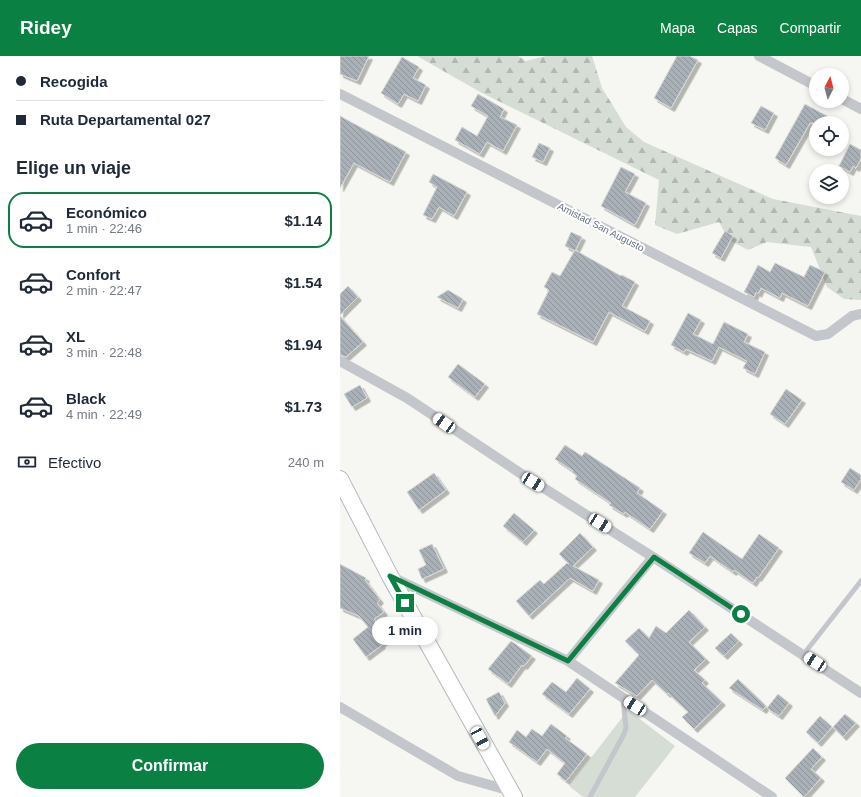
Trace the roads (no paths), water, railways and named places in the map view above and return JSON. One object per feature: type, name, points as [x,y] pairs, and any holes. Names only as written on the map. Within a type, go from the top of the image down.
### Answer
[{"type":"main road","points":[[340,479],[390,576],[512,794]]},
{"type":"street","points":[[759,56],[809,82]]},
{"type":"street","name":"Amistad San Augusto","points":[[340,94],[816,336],[828,334],[852,316],[861,314]]},
{"type":"street","points":[[849,103],[861,109]]},
{"type":"street","points":[[340,361],[407,398],[520,473],[654,557],[861,693]]},
{"type":"street","points":[[568,661],[654,557]]},
{"type":"street","points":[[390,576],[568,661],[772,797]]},
{"type":"street","points":[[340,707],[458,776],[512,794]]},
{"type":"lane","points":[[804,655],[861,581]]},
{"type":"lane","points":[[590,797],[624,734],[626,728],[623,698]]}]
